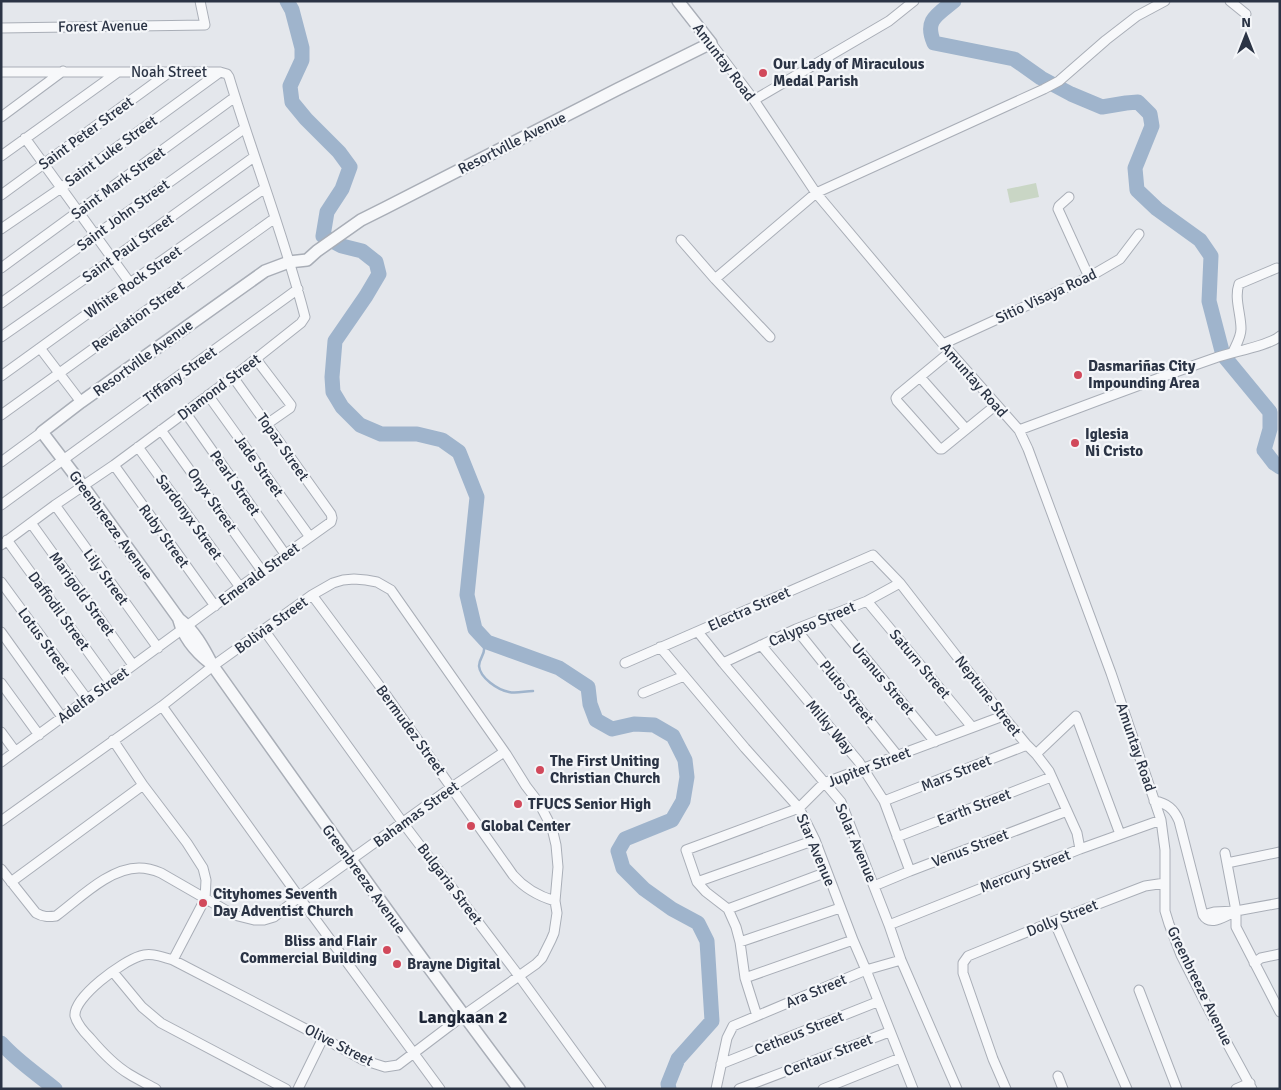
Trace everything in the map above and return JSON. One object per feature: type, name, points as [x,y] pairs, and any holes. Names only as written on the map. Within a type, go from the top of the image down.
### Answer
[{"type":"street","name":"Forest Avenue","points":[[1,28],[205,25],[200,1]]},
{"type":"street","name":"Amuntay Road","points":[[678,1],[754,100],[816,193],[1018,430],[1028,449],[1110,673],[1161,820]]},
{"type":"street","points":[[754,100],[889,21],[914,1]]},
{"type":"street","points":[[715,279],[816,193],[1059,81],[1137,16],[1166,1]]},
{"type":"street","points":[[1230,1],[1246,14]]},
{"type":"street","name":"Resortville Avenue","points":[[1,462],[81,402],[265,271],[304,254],[317,251],[361,220],[711,43]]},
{"type":"street","points":[[1,117],[64,71]]},
{"type":"street","name":"Saint Peter Street","points":[[1,195],[171,71]]},
{"type":"street","name":"Noah Street","points":[[1,72],[224,72],[229,77],[289,262]]},
{"type":"street","points":[[1,156],[118,72]]},
{"type":"street","name":"Saint Luke Street","points":[[1,229],[61,188],[220,72]]},
{"type":"street","name":"Saint Mark Street","points":[[1,268],[235,98]]},
{"type":"street","name":"Saint John Street","points":[[1,303],[245,128]]},
{"type":"street","points":[[25,138],[130,283]]},
{"type":"street","name":"Saint Paul Street","points":[[1,337],[254,157]]},
{"type":"street","name":"White Rock Street","points":[[1,376],[266,188]]},
{"type":"street","points":[[1070,197],[1058,209],[1089,277]]},
{"type":"street","name":"Revelation Street","points":[[1,415],[275,218]]},
{"type":"street","name":"Sitio Visaya Road","points":[[943,344],[1089,277],[1120,259],[1139,234]]},
{"type":"street","points":[[681,240],[770,337]]},
{"type":"street","name":"Diamond Street","points":[[4,543],[114,465],[301,324],[305,317],[289,262]]},
{"type":"street","points":[[1232,353],[1241,331],[1238,301],[1239,284],[1279,270]]},
{"type":"street","name":"Tiffany Street","points":[[1,505],[298,289]]},
{"type":"street","points":[[1018,430],[1217,357],[1277,339],[1280,336]]},
{"type":"street","points":[[40,348],[81,402]]},
{"type":"street","points":[[950,352],[898,395],[897,401],[904,409],[942,449],[996,404]]},
{"type":"street","points":[[256,359],[291,405],[290,408],[267,424]]},
{"type":"street","name":"Topaz Street","points":[[233,377],[332,518]]},
{"type":"street","points":[[920,377],[966,429]]},
{"type":"street","name":"Jade Street","points":[[208,395],[310,537]]},
{"type":"street","name":"Pearl Street","points":[[185,412],[285,554]]},
{"type":"street","name":"Onyx Street","points":[[161,430],[262,571]]},
{"type":"street","name":"Greenbreeze Avenue","points":[[42,432],[183,625],[190,643],[198,654],[214,666],[350,860],[519,1089]]},
{"type":"street","name":"Sardonyx Street","points":[[138,447],[240,587]]},
{"type":"street","name":"Ruby Street","points":[[114,465],[214,606]]},
{"type":"street","name":"Lily Street","points":[[55,506],[158,648]]},
{"type":"street","name":"Emerald Street","points":[[183,625],[214,606],[331,522],[332,518]]},
{"type":"street","name":"Marigold Street","points":[[31,524],[134,665]]},
{"type":"street","name":"Daffodil Street","points":[[4,543],[110,682]]},
{"type":"street","name":"Neptune Street","points":[[873,555],[900,583],[1003,716],[1049,771],[1077,833],[1080,849]]},
{"type":"street","name":"Electra Street","points":[[624,663],[873,555]]},
{"type":"street","name":"Bolivia Street","points":[[1,821],[162,706],[312,595],[333,583],[343,580],[366,580],[377,582],[390,590],[539,803],[555,836],[558,867],[555,901]]},
{"type":"street","name":"Lotus Street","points":[[1,582],[87,699]]},
{"type":"street","name":"Calypso Street","points":[[723,663],[796,629],[867,601],[900,583]]},
{"type":"street","name":"Bermudez Street","points":[[312,595],[452,787],[513,875],[529,891],[555,901]]},
{"type":"street","name":"Saturn Street","points":[[867,601],[972,727]]},
{"type":"street","name":"Uranus Street","points":[[830,615],[935,742]]},
{"type":"street","name":"Adelfa Street","points":[[1,762],[158,648],[183,625]]},
{"type":"street","name":"Pluto Street","points":[[796,629],[898,755]]},
{"type":"street","name":"Bulgaria Street","points":[[264,630],[403,822],[601,1089]]},
{"type":"street","points":[[1,632],[62,718]]},
{"type":"street","name":"Solar Avenue","points":[[698,632],[841,802],[901,960],[957,1089]]},
{"type":"street","name":"Milky Way","points":[[761,645],[859,762],[884,801],[910,871]]},
{"type":"street","name":"Star Avenue","points":[[660,647],[745,748],[799,808],[827,872],[911,1088]]},
{"type":"street","points":[[643,693],[684,676]]},
{"type":"street","points":[[1,683],[38,735]]},
{"type":"street","points":[[162,706],[440,1089]]},
{"type":"street","name":"Jupiter Street","points":[[697,882],[686,850],[799,808],[824,783],[1003,716]]},
{"type":"street","points":[[1036,754],[1076,716],[1120,834]]},
{"type":"street","points":[[1,732],[15,751]]},
{"type":"street","points":[[113,740],[203,868],[206,880],[205,899],[173,960]]},
{"type":"street","name":"Mars Street","points":[[884,801],[1027,745]]},
{"type":"street","name":"Bahamas Street","points":[[1,869],[36,913],[42,916],[56,916],[102,881],[129,868],[140,868],[156,871],[234,914],[254,920],[264,920],[274,917],[350,860],[504,752]]},
{"type":"street","name":"Earth Street","points":[[897,837],[1051,777]]},
{"type":"street","points":[[11,882],[143,785]]},
{"type":"street","points":[[1154,801],[1169,806],[1175,812],[1203,915],[1214,912],[1236,912],[1280,903]]},
{"type":"street","name":"Venus Street","points":[[874,886],[1067,811]]},
{"type":"street","name":"Greenbreeze Avenue","points":[[1161,820],[1165,850],[1165,911],[1169,924],[1181,955],[1251,1086]]},
{"type":"street","name":"Mercury Street","points":[[889,925],[1080,849],[1161,820]]},
{"type":"street","points":[[756,1016],[736,927],[728,909],[701,888],[697,882],[814,840]]},
{"type":"street","points":[[1227,863],[1280,852]]},
{"type":"street","points":[[1225,853],[1236,912],[1236,926],[1280,1012]]},
{"type":"street","points":[[728,909],[827,872]]},
{"type":"street","name":"Dolly Street","points":[[1006,1089],[993,1059],[963,973],[963,963],[968,956],[1145,886],[1165,884]]},
{"type":"street","name":"Olive Street","points":[[156,1089],[128,1074],[112,1062],[76,1021],[75,1014],[76,1008],[85,995],[97,984],[140,956],[151,954],[173,960],[363,1060],[385,1067],[398,1065],[536,964],[542,958],[554,933],[557,913],[555,901]]},
{"type":"street","points":[[740,942],[840,908]]},
{"type":"street","points":[[1054,921],[1127,1089]]},
{"type":"street","points":[[746,978],[852,940]]},
{"type":"street","points":[[1254,963],[1261,958],[1280,954]]},
{"type":"street","name":"Ara Street","points":[[721,1064],[727,1038],[733,1026],[866,970],[901,960]]},
{"type":"street","points":[[113,972],[142,1007],[161,1023],[286,1089]]},
{"type":"street","points":[[1140,990],[1177,1089]]},
{"type":"street","name":"Cetheus Street","points":[[721,1064],[877,1002]]},
{"type":"street","name":"Centaur Street","points":[[739,1089],[889,1032]]},
{"type":"street","points":[[298,1089],[324,1038]]},
{"type":"street","points":[[823,1089],[900,1058]]},
{"type":"street","points":[[716,1089],[721,1064]]},
{"type":"street","points":[[1058,1076],[1063,1089]]},
{"type":"street","points":[[1236,1089],[1251,1086]]},
{"type":"green space","points":[[1036,183],[1039,197],[1010,203],[1007,189]]},
{"type":"waterway","points":[[287,1],[292,10],[302,48],[302,60],[290,86],[292,102],[339,152],[350,167],[342,189],[327,212],[323,236],[342,246],[362,251],[376,262],[379,274],[335,341],[332,377],[333,392],[342,407],[360,425],[381,434],[417,434],[442,440],[459,452],[477,497],[467,595],[475,629],[487,642],[559,668],[588,687],[590,704],[596,720],[612,729],[634,724],[654,725],[673,736],[685,760],[687,777],[683,801],[672,820],[625,839],[618,851],[623,868],[644,889],[672,909],[698,923],[707,941],[712,1021],[678,1059],[668,1084],[669,1089]]},
{"type":"waterway","points":[[954,1],[938,14],[931,23],[931,35],[934,43],[1014,59],[1041,78],[1071,94],[1102,107],[1138,102],[1150,114],[1152,126],[1135,168],[1137,190],[1157,209],[1200,240],[1211,256],[1209,301],[1223,355],[1270,412],[1270,429],[1264,450],[1274,463],[1280,467]]},
{"type":"waterway","points":[[482,636],[484,650],[479,666],[486,679],[500,689],[509,692],[533,691]]},
{"type":"waterway","points":[[1,1043],[20,1062],[55,1089]]},
{"type":"place","name":"Our Lady of Miraculous Medal Parish","points":[[763,73]]},
{"type":"place","name":"Dasmariñas City Impounding Area","points":[[1078,375]]},
{"type":"place","name":"Iglesia Ni Cristo","points":[[1075,443]]},
{"type":"place","name":"The First Uniting Christian Church","points":[[540,770]]},
{"type":"place","name":"TFUCS Senior High","points":[[518,804]]},
{"type":"place","name":"Global Center","points":[[471,826]]},
{"type":"place","name":"Cityhomes Seventh Day Adventist Church","points":[[203,903]]},
{"type":"place","name":"Bliss and Flair Commercial Building","points":[[387,950]]},
{"type":"place","name":"Brayne Digital","points":[[397,964]]},
{"type":"district","name":"Langkaan 2","points":[[463,1017]]}]
